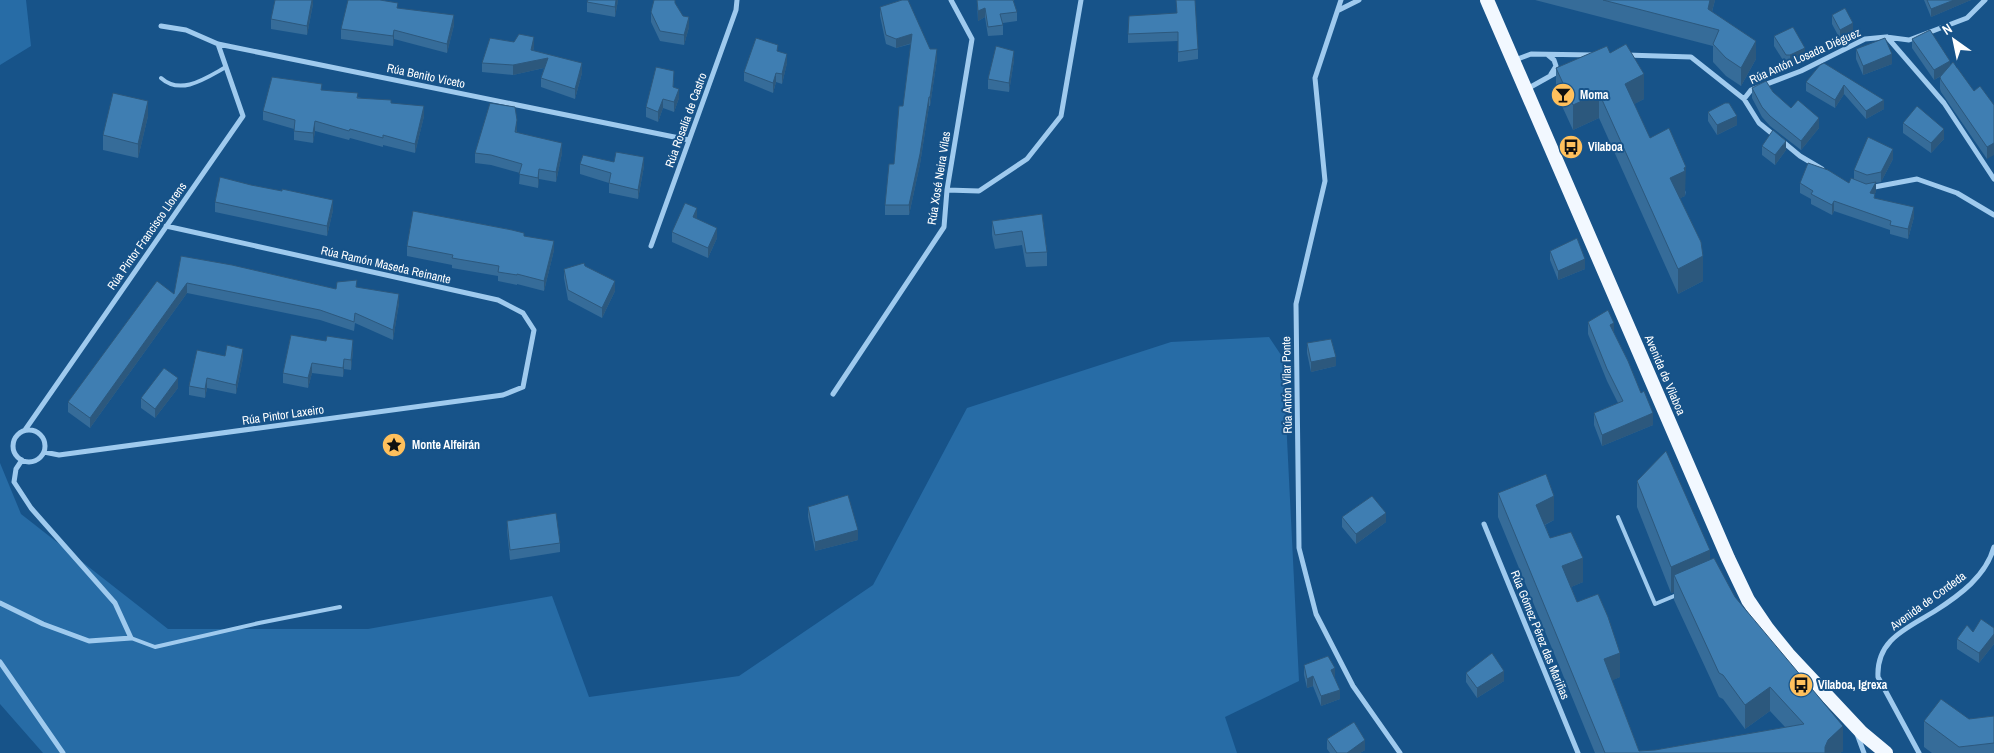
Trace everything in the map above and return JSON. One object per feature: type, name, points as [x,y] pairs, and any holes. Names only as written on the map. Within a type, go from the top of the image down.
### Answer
[{"type":"highway","name":"Avenida de Vilaboa","points":[[1487,0],[1729,572],[1767,628],[1788,654],[1878,753]]},
{"type":"highway","name":"Avenida de Vilaboa","points":[[1859,730],[1886,753]]},
{"type":"street","name":"Rúa Rosalía de Castro","points":[[651,246],[736,10],[737,0]]},
{"type":"street","name":"Rúa Xosé Neira Vilas","points":[[834,394],[944,227],[947,190],[972,39],[951,0]]},
{"type":"street","points":[[947,190],[980,191],[1027,159],[1061,116],[1081,0]]},
{"type":"street","name":"Rúa Antón Vilar Ponte","points":[[1341,0],[1315,78],[1325,181],[1296,304],[1299,548],[1316,614],[1353,686],[1400,753]]},
{"type":"street","points":[[1339,10],[1359,0]]},
{"type":"street","name":"Rúa Antón Losada Diéguez","points":[[1744,98],[1751,90],[1801,71],[1865,39],[1886,37],[1909,40],[1966,18],[1985,0]]},
{"type":"street","name":"Rúa Benito Viceto","points":[[161,26],[186,30],[218,44],[689,140]]},
{"type":"street","points":[[1886,37],[1944,103],[1994,179]]},
{"type":"street","name":"Rúa Pintor Francisco Llorens","points":[[25,430],[243,116],[218,44]]},
{"type":"street","points":[[1512,60],[1530,54],[1602,56],[1585,61]]},
{"type":"street","points":[[1547,54],[1554,60],[1556,66],[1550,74]]},
{"type":"street","points":[[1621,55],[1691,57],[1744,98],[1759,122],[1800,156],[1828,173]]},
{"type":"street","points":[[1525,90],[1550,74],[1568,67]]},
{"type":"street","points":[[1859,186],[1867,189],[1917,179],[1957,193],[1994,216]]},
{"type":"street","name":"Rúa Ramón Maseda Reinante","points":[[166,226],[498,300],[524,312],[534,330],[523,387]]},
{"type":"street","name":"Rúa Pintor Laxeiro","points":[[44,452],[59,455],[503,395],[523,387]]},
{"type":"street","points":[[25,430],[34,430],[41,435],[45,443],[44,452],[35,460],[22,460],[16,454],[14,444],[17,436],[25,430]]},
{"type":"street","points":[[0,603],[43,624],[89,641],[131,638],[115,603],[31,508],[14,482],[16,469],[22,460]]},
{"type":"street","name":"Rúa Gómez Pérez das Mariñas","points":[[1484,524],[1578,753]]},
{"type":"street","name":"Avenida de Cordeda","points":[[1919,753],[1878,677],[1877,665],[1882,653],[1899,633],[1937,610],[1968,587],[1981,574],[1991,559],[1994,547]]},
{"type":"street","points":[[0,662],[63,753]]},
{"type":"street","points":[[1859,730],[1858,740],[1864,753]]},
{"type":"lane","points":[[161,78],[169,84],[182,86],[203,80],[226,68]]},
{"type":"lane","points":[[1618,517],[1655,604],[1681,592]]},
{"type":"lane","points":[[131,638],[155,647],[340,607]]},
{"type":"shaded area","points":[[0,0],[26,0],[31,46],[0,65]]},
{"type":"shaded area","points":[[1269,337],[1283,358],[1299,681],[1225,717],[1237,753],[43,753],[0,704],[0,463],[21,514],[168,629],[368,629],[552,596],[589,697],[739,676],[873,585],[967,408],[1171,342]]},
{"type":"building","points":[[275,0],[312,0],[307,26],[271,19]]},
{"type":"building","points":[[348,0],[380,0],[398,3],[397,8],[454,15],[447,44],[394,30],[393,36],[341,29]]},
{"type":"building","points":[[588,0],[616,0],[615,7],[587,2]]},
{"type":"building","points":[[654,0],[675,0],[683,16],[689,17],[684,35],[660,31],[651,12]]},
{"type":"building","points":[[908,0],[930,49],[937,49],[920,154],[909,205],[885,205],[889,164],[894,164],[899,106],[903,106],[912,34],[896,39],[886,35],[880,7]]},
{"type":"building","points":[[977,0],[1013,0],[1017,12],[1000,14],[1003,25],[988,27],[985,8],[978,11]]},
{"type":"building","points":[[1176,0],[1195,0],[1198,49],[1178,52],[1178,32],[1128,34],[1129,16],[1177,13]]},
{"type":"building","points":[[1603,0],[1710,0],[1708,9],[1756,41],[1741,68],[1726,58],[1713,44],[1719,30]]},
{"type":"building","points":[[1927,0],[1954,0],[1931,9]]},
{"type":"building","points":[[1845,8],[1853,23],[1840,30],[1832,15]]},
{"type":"building","points":[[1793,27],[1805,48],[1786,55],[1774,36]]},
{"type":"building","points":[[1930,30],[1950,61],[1934,70],[1912,39]]},
{"type":"building","points":[[519,34],[534,37],[531,50],[582,63],[575,89],[541,78],[548,58],[513,65],[482,63],[490,38],[514,42]]},
{"type":"building","points":[[756,38],[778,45],[777,51],[787,54],[782,74],[776,73],[773,83],[744,72]]},
{"type":"building","points":[[1885,38],[1892,54],[1863,66],[1856,49]]},
{"type":"building","points":[[1626,44],[1644,74],[1625,84],[1650,138],[1669,128],[1686,167],[1684,168],[1685,171],[1670,178],[1701,242],[1703,256],[1678,269],[1599,93],[1573,105],[1556,68],[1607,46],[1610,53]]},
{"type":"building","points":[[996,46],[1014,51],[1009,83],[988,79]]},
{"type":"building","points":[[1953,62],[1974,91],[1980,86],[1994,105],[1994,143],[1987,147],[1941,80],[1940,77]]},
{"type":"building","points":[[1824,63],[1884,100],[1866,111],[1844,85],[1835,100],[1806,82],[1820,65]]},
{"type":"building","points":[[656,67],[674,71],[673,87],[679,89],[674,102],[663,99],[658,112],[646,107]]},
{"type":"building","points":[[272,77],[322,84],[321,90],[358,93],[357,98],[391,100],[391,103],[424,106],[415,144],[383,135],[383,138],[350,129],[349,131],[315,121],[313,133],[294,131],[295,120],[263,111]]},
{"type":"building","points":[[1766,81],[1773,92],[1791,108],[1798,100],[1819,118],[1801,141],[1770,116],[1762,107],[1752,88]]},
{"type":"building","points":[[113,93],[148,101],[138,144],[103,135]]},
{"type":"building","points":[[490,103],[515,107],[517,120],[515,132],[562,143],[556,172],[539,169],[538,178],[519,174],[522,164],[491,155],[475,153]]},
{"type":"building","points":[[1725,103],[1729,103],[1737,116],[1717,125],[1708,112]]},
{"type":"building","points":[[1917,106],[1944,129],[1931,143],[1903,123]]},
{"type":"building","points":[[1773,130],[1786,141],[1775,155],[1762,146]]},
{"type":"building","points":[[1868,137],[1893,149],[1881,172],[1867,175],[1854,170]]},
{"type":"building","points":[[616,152],[644,157],[638,190],[609,183],[611,173],[580,164],[583,155],[614,162]]},
{"type":"building","points":[[1808,163],[1828,170],[1849,183],[1851,178],[1866,184],[1876,182],[1870,193],[1875,194],[1874,198],[1914,207],[1908,229],[1890,225],[1891,221],[1834,201],[1832,205],[1811,194],[1813,191],[1800,183]]},
{"type":"building","points":[[220,177],[251,185],[282,191],[282,189],[333,200],[327,226],[215,202]]},
{"type":"building","points":[[685,203],[697,208],[693,217],[717,228],[708,248],[672,232]]},
{"type":"building","points":[[413,211],[512,230],[524,233],[524,236],[554,241],[544,281],[517,274],[498,272],[499,266],[452,258],[453,255],[407,246]]},
{"type":"building","points":[[1042,214],[1047,252],[1026,253],[1022,231],[995,235],[992,221]]},
{"type":"building","points":[[1577,238],[1585,259],[1558,271],[1550,251]]},
{"type":"building","points":[[181,256],[232,265],[336,289],[337,282],[357,280],[356,287],[399,294],[393,330],[355,313],[354,322],[320,310],[187,283],[90,418],[68,402],[157,281],[174,294]]},
{"type":"building","points":[[584,263],[585,266],[615,281],[602,308],[568,290],[564,269]]},
{"type":"building","points":[[1608,310],[1614,323],[1610,325],[1641,393],[1644,391],[1653,413],[1602,435],[1594,413],[1623,401],[1607,369],[1588,322]]},
{"type":"building","points":[[291,335],[326,341],[327,336],[353,340],[351,360],[344,359],[343,368],[312,363],[308,378],[283,373]]},
{"type":"building","points":[[1331,339],[1336,357],[1311,362],[1307,343]]},
{"type":"building","points":[[227,345],[243,349],[236,385],[207,378],[205,389],[189,386],[197,350],[225,356]]},
{"type":"building","points":[[164,368],[178,378],[155,409],[141,398]]},
{"type":"building","points":[[1666,451],[1710,550],[1671,567],[1637,481]]},
{"type":"building","points":[[1546,474],[1554,496],[1536,505],[1550,538],[1571,532],[1583,558],[1562,566],[1577,602],[1598,594],[1608,617],[1620,653],[1604,659],[1639,751],[1655,750],[1804,724],[1770,687],[1745,705],[1723,675],[1719,673],[1674,575],[1714,558],[1735,597],[1843,726],[1828,740],[1825,753],[1605,753],[1498,493]]},
{"type":"building","points":[[848,495],[858,530],[815,542],[808,507]]},
{"type":"building","points":[[1372,496],[1386,513],[1356,534],[1342,517]]},
{"type":"building","points":[[556,513],[560,543],[510,550],[507,521]]},
{"type":"building","points":[[1981,619],[1994,628],[1994,634],[1979,653],[1957,639],[1967,625],[1973,632]]},
{"type":"building","points":[[1492,653],[1504,671],[1477,688],[1466,673]]},
{"type":"building","points":[[1328,656],[1335,668],[1331,670],[1340,690],[1321,696],[1313,676],[1307,679],[1304,665]]},
{"type":"building","points":[[1941,699],[1969,719],[1994,716],[1994,743],[1959,747],[1924,721]]},
{"type":"building","points":[[1354,722],[1365,740],[1347,753],[1337,753],[1327,739]]},
{"type":"place","name":"Moma","points":[[1563,95]]},
{"type":"place","name":"Vilaboa","points":[[1571,147]]},
{"type":"place","name":"Monte Alfeirán","points":[[394,445]]},
{"type":"place","name":"Vilaboa, Igrexa","points":[[1801,685]]}]
